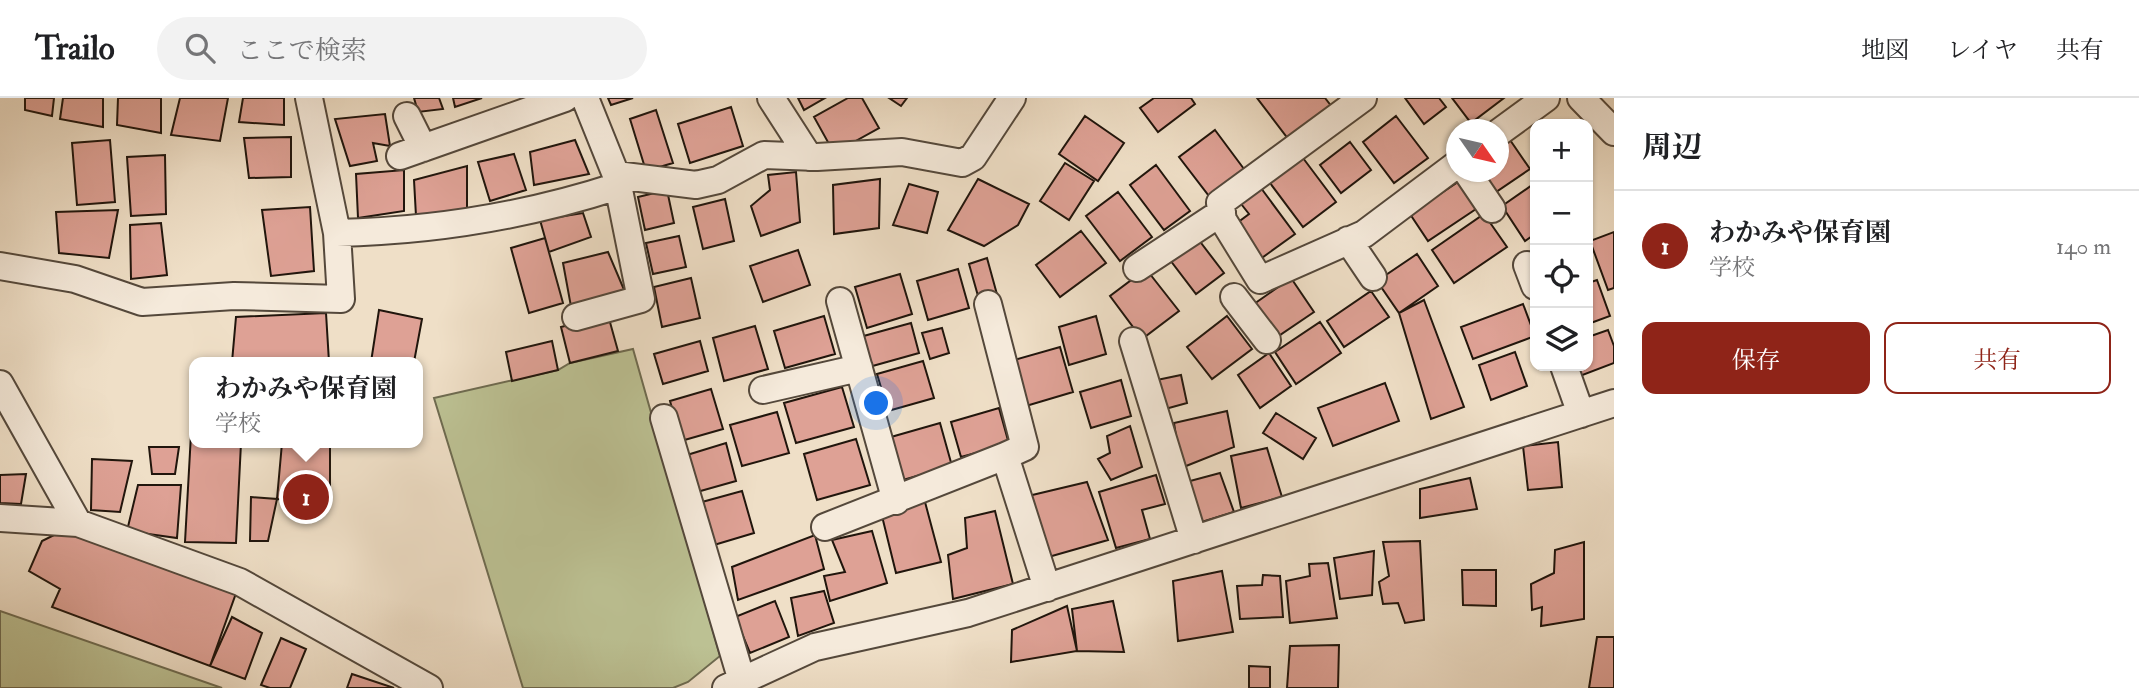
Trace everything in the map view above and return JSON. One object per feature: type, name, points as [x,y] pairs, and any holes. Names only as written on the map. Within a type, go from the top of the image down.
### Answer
[{"type":"street","points":[[0,267],[75,279],[142,302],[234,296],[341,299],[337,233],[309,98]]},
{"type":"street","points":[[407,116],[411,152],[565,98]]},
{"type":"street","points":[[576,317],[641,299],[617,181],[585,98]]},
{"type":"street","points":[[771,98],[809,156]]},
{"type":"street","points":[[337,233],[399,232],[549,208],[617,181],[696,185],[718,180],[764,155],[902,152],[962,163],[973,157],[1012,98]]},
{"type":"street","points":[[1260,279],[1223,220],[1220,203],[1363,98]]},
{"type":"street","points":[[1509,126],[1546,98]]},
{"type":"street","points":[[1581,98],[1614,132]]},
{"type":"street","points":[[1267,340],[1225,303],[1260,279],[1364,234],[1446,173]]},
{"type":"street","points":[[1474,182],[1492,209]]},
{"type":"street","points":[[1137,268],[1222,212]]},
{"type":"street","points":[[1348,240],[1373,277]]},
{"type":"street","points":[[840,301],[896,501]]},
{"type":"street","points":[[825,527],[896,501],[1025,447],[988,304]]},
{"type":"street","points":[[1133,341],[1194,540]]},
{"type":"street","points":[[764,390],[859,368]]},
{"type":"street","points":[[1566,371],[1581,414]]},
{"type":"street","points":[[0,384],[78,523]]},
{"type":"street","points":[[664,418],[734,684],[815,647],[968,613],[1614,403]]},
{"type":"street","points":[[1005,456],[1047,588]]},
{"type":"street","points":[[0,518],[78,523],[248,586],[429,688]]},
{"type":"green space","points":[[633,349],[720,656],[688,682],[673,688],[523,688],[434,398],[558,370],[570,363]]},
{"type":"green space","points":[[0,611],[222,688],[0,688]]},
{"type":"building","points":[[25,98],[54,98],[52,116],[25,110]]},
{"type":"building","points":[[63,98],[103,98],[103,127],[60,119]]},
{"type":"building","points":[[118,98],[161,98],[161,133],[117,125]]},
{"type":"building","points":[[180,98],[228,98],[220,141],[171,135]]},
{"type":"building","points":[[243,98],[284,98],[284,125],[239,122]]},
{"type":"building","points":[[414,98],[439,98],[443,109],[418,112]]},
{"type":"building","points":[[453,98],[482,98],[455,107]]},
{"type":"building","points":[[608,98],[633,98],[611,105]]},
{"type":"building","points":[[798,98],[825,98],[804,110]]},
{"type":"building","points":[[848,98],[862,98],[879,128],[834,153],[814,117]]},
{"type":"building","points":[[889,98],[907,98],[901,106]]},
{"type":"building","points":[[1154,98],[1191,98],[1195,104],[1158,132],[1140,108]]},
{"type":"building","points":[[1257,98],[1325,98],[1332,107],[1289,140]]},
{"type":"building","points":[[1405,98],[1439,98],[1446,107],[1424,124]]},
{"type":"building","points":[[1452,98],[1504,98],[1476,119],[1468,119]]},
{"type":"building","points":[[731,107],[743,146],[690,163],[678,124]]},
{"type":"building","points":[[656,110],[673,163],[646,171],[630,119]]},
{"type":"building","points":[[385,114],[390,146],[373,143],[377,161],[350,166],[335,119]]},
{"type":"building","points":[[1085,116],[1124,143],[1098,181],[1059,154]]},
{"type":"building","points":[[1396,116],[1428,158],[1394,183],[1363,142]]},
{"type":"building","points":[[1215,130],[1244,169],[1209,196],[1179,157]]},
{"type":"building","points":[[291,137],[291,177],[249,178],[244,138]]},
{"type":"building","points":[[1509,138],[1530,169],[1496,192],[1490,182],[1509,182]]},
{"type":"building","points":[[110,140],[115,202],[77,205],[72,143]]},
{"type":"building","points":[[575,140],[589,174],[534,185],[530,152]]},
{"type":"building","points":[[1350,142],[1371,170],[1341,193],[1320,165]]},
{"type":"building","points":[[514,154],[526,190],[490,201],[478,162]]},
{"type":"building","points":[[1300,154],[1336,202],[1303,227],[1267,179]]},
{"type":"building","points":[[165,155],[166,214],[131,216],[127,157]]},
{"type":"building","points":[[1065,163],[1094,181],[1069,220],[1040,201]]},
{"type":"building","points":[[1156,165],[1190,211],[1164,230],[1130,185]]},
{"type":"building","points":[[467,166],[467,209],[416,216],[414,180]]},
{"type":"building","points":[[404,170],[404,211],[358,218],[356,174]]},
{"type":"building","points":[[796,172],[800,222],[761,236],[751,206],[770,190],[768,175]]},
{"type":"building","points":[[880,179],[879,228],[834,234],[833,185]]},
{"type":"building","points":[[978,179],[1029,204],[1018,225],[984,246],[948,230]]},
{"type":"building","points":[[1458,182],[1476,209],[1428,241],[1410,214]]},
{"type":"building","points":[[909,184],[938,192],[927,233],[893,225]]},
{"type":"building","points":[[1258,184],[1295,234],[1259,260],[1233,226],[1249,214],[1238,200]]},
{"type":"building","points":[[1530,186],[1530,238],[1525,241],[1502,206]]},
{"type":"building","points":[[667,190],[674,223],[645,230],[638,197]]},
{"type":"building","points":[[1118,192],[1152,237],[1120,261],[1086,216]]},
{"type":"building","points":[[725,199],[734,241],[703,249],[693,207]]},
{"type":"building","points":[[310,207],[314,271],[271,276],[262,210]]},
{"type":"building","points":[[118,210],[109,258],[59,253],[56,212]]},
{"type":"building","points":[[583,213],[591,237],[549,252],[540,220]]},
{"type":"building","points":[[1484,214],[1507,247],[1454,283],[1432,250]]},
{"type":"building","points":[[161,223],[167,275],[131,279],[130,225]]},
{"type":"building","points":[[1081,231],[1106,263],[1060,297],[1036,265]]},
{"type":"building","points":[[1614,232],[1614,288],[1608,290],[1593,249],[1593,240]]},
{"type":"building","points":[[1195,235],[1224,273],[1196,294],[1167,256]]},
{"type":"building","points":[[679,236],[686,267],[653,274],[646,243]]},
{"type":"building","points":[[545,238],[563,303],[529,313],[511,248]]},
{"type":"building","points":[[798,250],[810,285],[763,302],[750,266]]},
{"type":"building","points":[[608,252],[625,292],[572,312],[563,263]]},
{"type":"building","points":[[1417,254],[1438,286],[1399,313],[1377,281]]},
{"type":"building","points":[[987,258],[998,298],[980,303],[969,264]]},
{"type":"building","points":[[958,269],[969,308],[928,320],[917,281]]},
{"type":"building","points":[[1146,269],[1179,311],[1142,339],[1110,296]]},
{"type":"building","points":[[900,274],[912,314],[867,328],[855,287]]},
{"type":"building","points":[[691,278],[700,318],[662,327],[654,287]]},
{"type":"building","points":[[1291,278],[1314,312],[1277,337],[1254,304]]},
{"type":"building","points":[[1597,280],[1610,316],[1593,322],[1593,308],[1593,281]]},
{"type":"building","points":[[1371,291],[1389,317],[1344,347],[1327,321]]},
{"type":"building","points":[[1424,300],[1464,407],[1431,419],[1399,313]]},
{"type":"building","points":[[1523,304],[1530,323],[1530,338],[1473,359],[1461,327]]},
{"type":"building","points":[[379,310],[422,319],[415,357],[372,357]]},
{"type":"building","points":[[326,313],[329,357],[232,357],[236,317]]},
{"type":"building","points":[[608,315],[618,351],[570,363],[561,327]]},
{"type":"building","points":[[824,316],[835,354],[785,368],[774,331]]},
{"type":"building","points":[[1096,316],[1106,354],[1069,365],[1059,327]]},
{"type":"building","points":[[1227,316],[1252,349],[1212,379],[1187,347]]},
{"type":"building","points":[[1320,322],[1341,353],[1296,384],[1275,352]]},
{"type":"building","points":[[911,323],[919,353],[869,367],[860,337]]},
{"type":"building","points":[[755,326],[768,369],[724,381],[713,338]]},
{"type":"building","points":[[942,328],[949,353],[930,359],[922,333]]},
{"type":"building","points":[[1608,330],[1614,346],[1614,363],[1593,371],[1593,335]]},
{"type":"building","points":[[552,341],[558,370],[512,381],[506,352]]},
{"type":"building","points":[[700,341],[708,371],[663,384],[654,354]]},
{"type":"building","points":[[1060,347],[1073,392],[1026,406],[1014,360]]},
{"type":"building","points":[[1515,352],[1527,386],[1491,400],[1479,365]]},
{"type":"building","points":[[1269,353],[1291,386],[1260,408],[1238,375]]},
{"type":"building","points":[[923,361],[934,398],[888,411],[877,374]]},
{"type":"building","points":[[1569,371],[1593,371],[1572,379]]},
{"type":"building","points":[[1181,375],[1187,403],[1158,411],[1152,381]]},
{"type":"building","points":[[1121,380],[1131,416],[1091,428],[1080,392]]},
{"type":"building","points":[[1385,383],[1399,421],[1333,446],[1318,408]]},
{"type":"building","points":[[842,387],[854,427],[796,443],[784,403]]},
{"type":"building","points":[[711,389],[723,429],[681,441],[670,401]]},
{"type":"building","points":[[999,408],[1009,444],[961,457],[951,422]]},
{"type":"building","points":[[1227,411],[1234,447],[1181,468],[1174,423]]},
{"type":"building","points":[[777,412],[789,453],[742,466],[730,425]]},
{"type":"building","points":[[1276,413],[1316,438],[1303,459],[1263,433]]},
{"type":"building","points":[[940,423],[952,466],[903,480],[891,437]]},
{"type":"building","points":[[1130,426],[1142,467],[1111,480],[1098,459],[1110,453],[1107,436]]},
{"type":"building","points":[[856,439],[870,485],[817,500],[804,454]]},
{"type":"building","points":[[1558,442],[1562,487],[1528,490],[1523,446]]},
{"type":"building","points":[[726,443],[736,481],[697,492],[687,455]]},
{"type":"building","points":[[149,447],[179,447],[175,474],[152,474]]},
{"type":"building","points":[[190,448],[241,448],[236,543],[185,542]]},
{"type":"building","points":[[282,448],[330,448],[330,503],[277,499]]},
{"type":"building","points":[[1267,448],[1282,497],[1241,508],[1231,456]]},
{"type":"building","points":[[92,459],[132,461],[120,512],[91,510]]},
{"type":"building","points":[[1220,473],[1234,512],[1192,525],[1190,481]]},
{"type":"building","points":[[26,474],[21,504],[0,503],[0,475]]},
{"type":"building","points":[[1156,475],[1165,504],[1142,510],[1150,539],[1116,548],[1099,492]]},
{"type":"building","points":[[1470,478],[1477,509],[1420,518],[1420,489]]},
{"type":"building","points":[[1087,482],[1108,540],[1045,558],[1028,496]]},
{"type":"building","points":[[138,485],[181,485],[177,538],[127,531]]},
{"type":"building","points":[[742,491],[754,533],[714,545],[702,502]]},
{"type":"building","points":[[251,497],[277,499],[268,541],[250,541]]},
{"type":"building","points":[[925,502],[941,562],[896,573],[881,512]]},
{"type":"building","points":[[995,511],[1013,584],[953,599],[948,555],[967,548],[965,518]]},
{"type":"building","points":[[78,523],[240,582],[210,666],[52,607],[60,589],[29,571],[42,541]]},
{"type":"building","points":[[872,531],[887,583],[830,601],[824,576],[845,572],[832,540]]},
{"type":"building","points":[[815,535],[824,569],[738,600],[732,567]]},
{"type":"building","points":[[1420,541],[1424,620],[1405,623],[1398,603],[1383,604],[1379,582],[1389,576],[1383,542]]},
{"type":"building","points":[[1584,542],[1584,619],[1541,626],[1542,607],[1532,610],[1531,584],[1554,573],[1555,550]]},
{"type":"building","points":[[1374,551],[1372,595],[1340,599],[1334,558]]},
{"type":"building","points":[[1328,563],[1337,618],[1290,623],[1286,581],[1310,576],[1309,564]]},
{"type":"building","points":[[1462,570],[1496,570],[1496,606],[1463,605]]},
{"type":"building","points":[[1222,571],[1233,632],[1178,641],[1173,581]]},
{"type":"building","points":[[1263,575],[1280,576],[1283,617],[1240,619],[1237,586],[1262,585]]},
{"type":"building","points":[[824,591],[834,623],[798,636],[791,598]]},
{"type":"building","points":[[775,601],[789,637],[750,653],[735,617]]},
{"type":"building","points":[[1113,601],[1124,652],[1077,651],[1072,609]]},
{"type":"building","points":[[1067,606],[1077,651],[1011,662],[1012,630]]},
{"type":"building","points":[[232,617],[262,633],[245,679],[210,666]]},
{"type":"building","points":[[1597,637],[1614,637],[1614,688],[1589,688]]},
{"type":"building","points":[[281,638],[306,649],[290,688],[270,688],[261,685]]},
{"type":"building","points":[[1339,645],[1338,688],[1287,688],[1290,646]]},
{"type":"building","points":[[1249,666],[1270,667],[1270,688],[1249,688]]},
{"type":"building","points":[[352,674],[394,688],[347,688]]},
{"type":"place","name":"わかみや保育園","points":[[306,497]]}]
